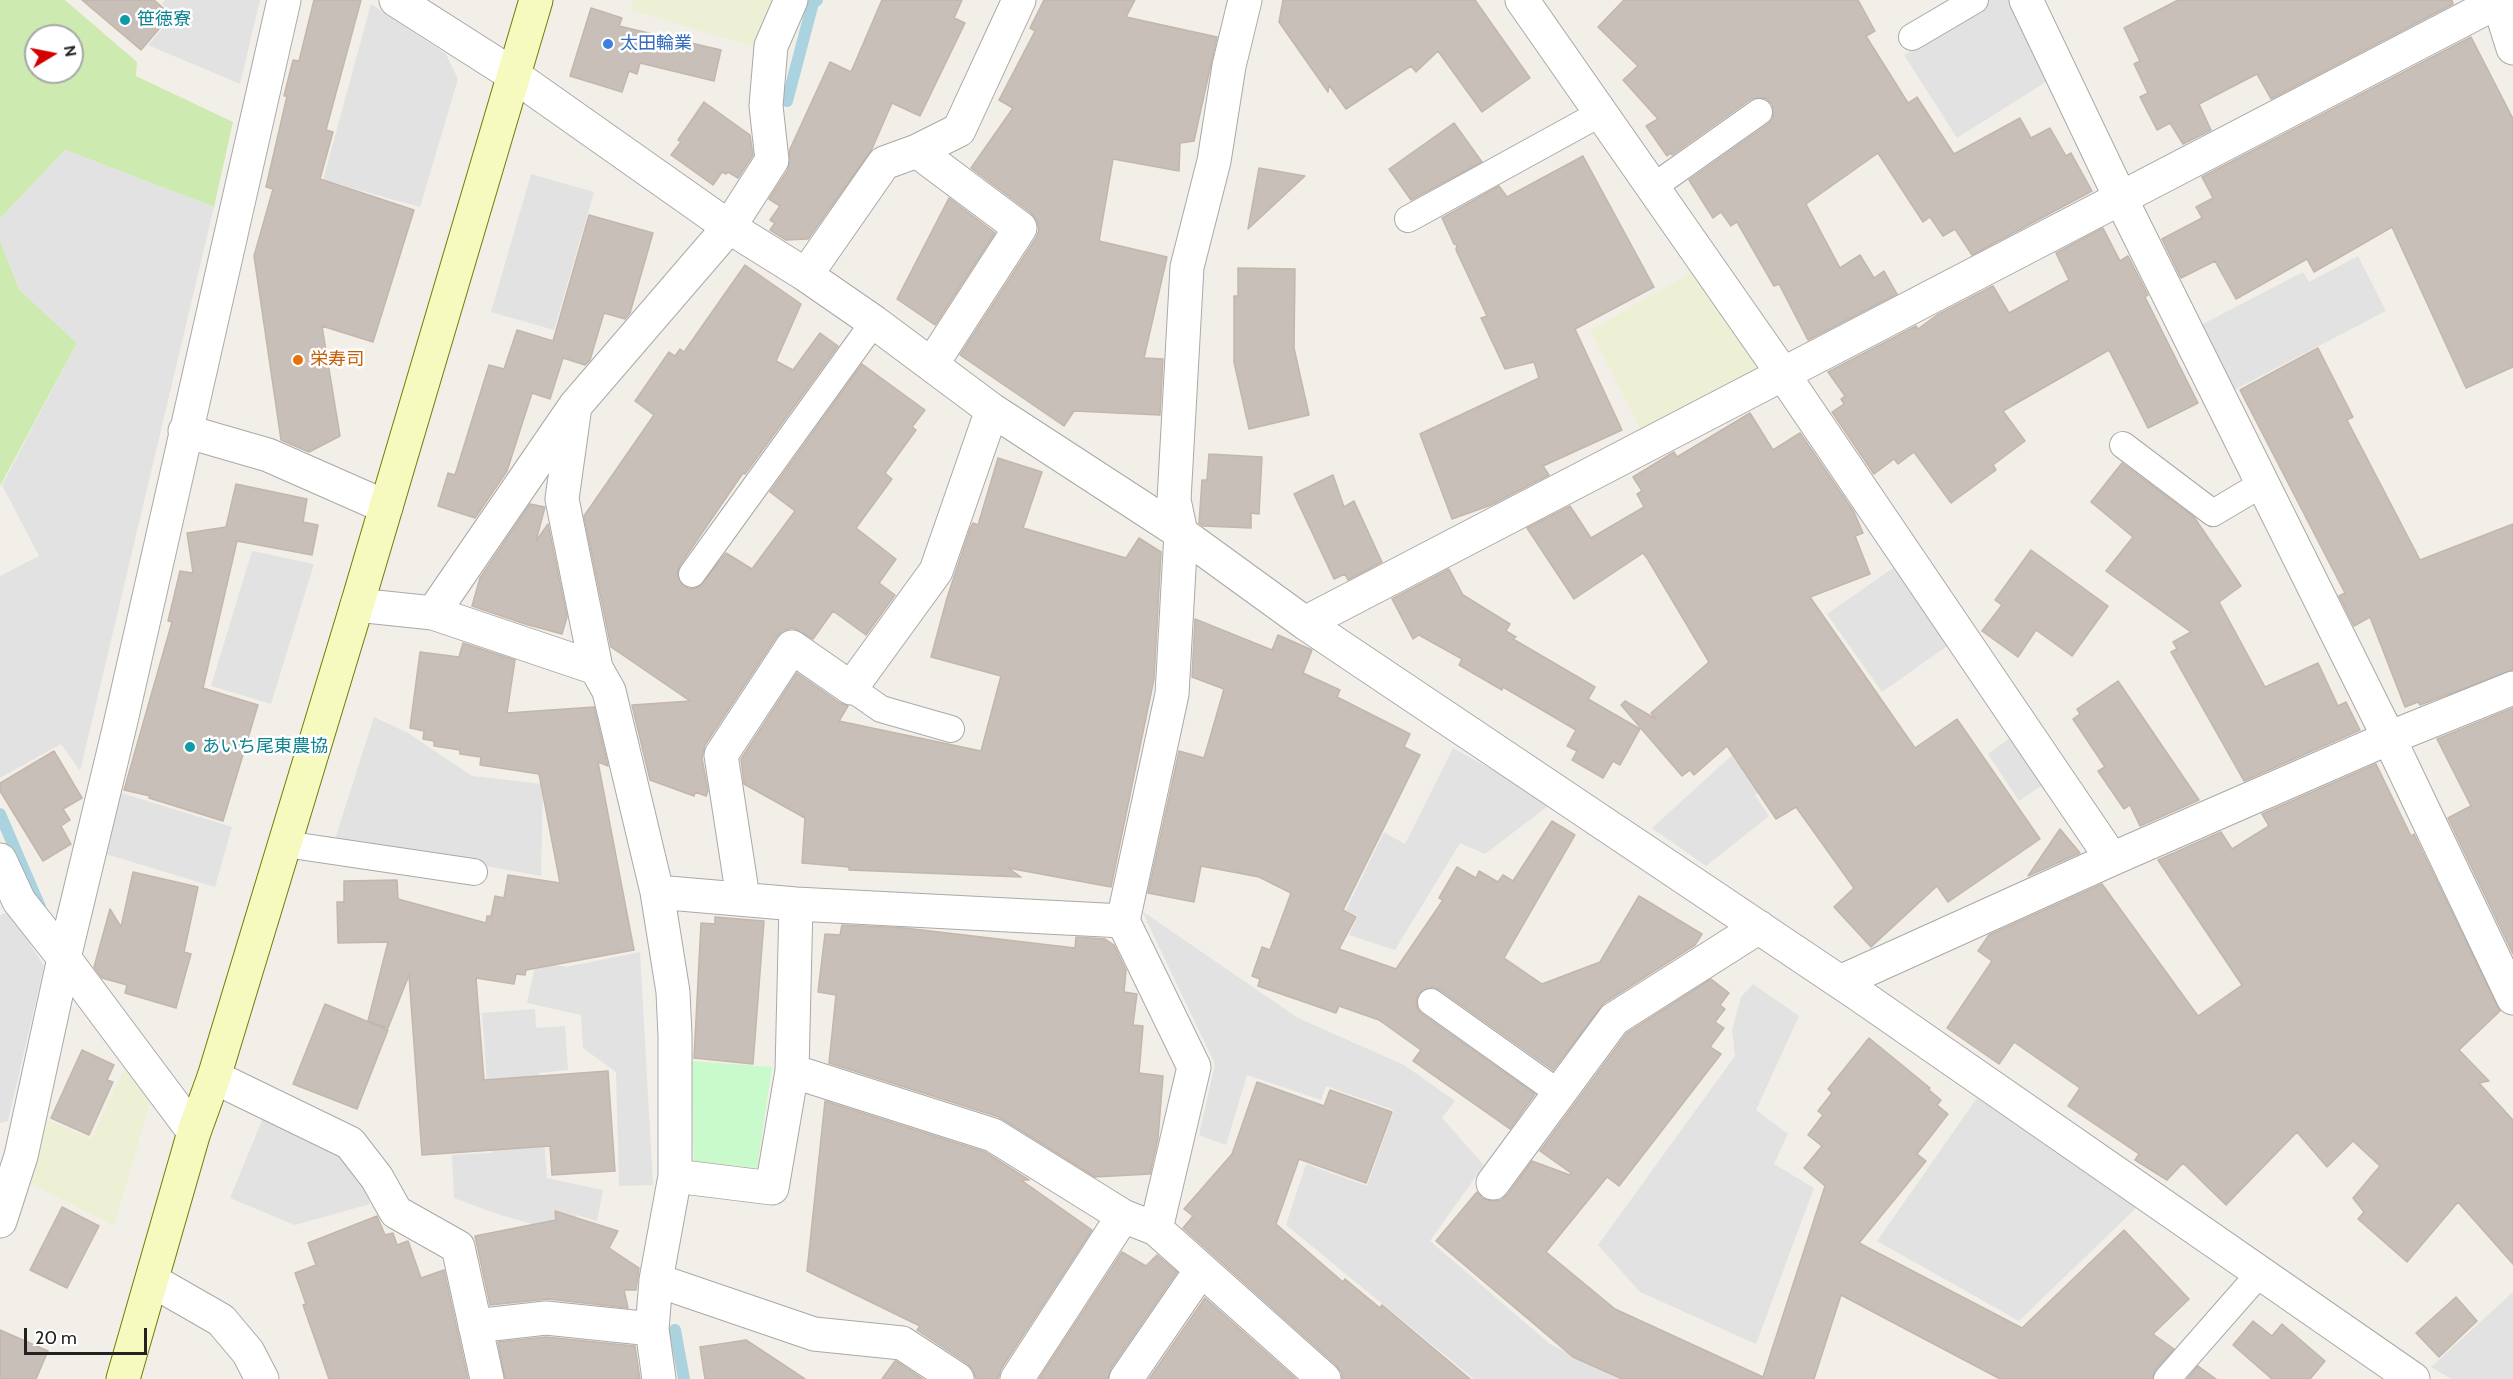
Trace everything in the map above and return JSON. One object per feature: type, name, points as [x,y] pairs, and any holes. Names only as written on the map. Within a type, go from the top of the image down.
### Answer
[{"type":"street","points":[[0,1221],[11,1151],[64,958],[120,725],[284,0]]},
{"type":"street","points":[[396,0],[512,74],[729,227],[806,275],[932,364],[992,410],[1181,533],[1305,623],[1840,982],[2413,1379]]},
{"type":"street","points":[[123,1379],[194,1132],[214,1077],[285,844],[512,74],[536,0]]},
{"type":"street","points":[[433,613],[575,406],[729,227],[772,160],[766,106],[771,46],[791,0]]},
{"type":"street","points":[[806,275],[884,163],[917,152],[959,130],[1019,0]]},
{"type":"street","points":[[1156,1229],[1194,1067],[1122,921],[1172,694],[1181,533],[1174,500],[1187,267],[1214,161],[1229,66],[1245,0]]},
{"type":"street","points":[[1522,0],[1783,374],[2112,859]]},
{"type":"street","points":[[2026,0],[2120,197],[2388,738],[2513,998]]},
{"type":"street","points":[[1305,623],[2499,0],[2513,48]]},
{"type":"street","points":[[917,152],[1020,228],[932,364]]},
{"type":"street","points":[[575,406],[562,499],[596,668],[609,691],[657,892],[673,992],[675,1176],[656,1280],[652,1329],[659,1379]]},
{"type":"street","points":[[743,898],[721,755],[792,647],[851,688],[936,571],[992,410]]},
{"type":"street","points":[[185,431],[268,454],[386,507]]},
{"type":"street","points":[[357,605],[433,613],[596,668]]},
{"type":"street","points":[[1840,982],[2388,738],[2513,688]]},
{"type":"street","points":[[0,860],[19,901],[194,1132]]},
{"type":"street","points":[[657,892],[796,904],[1122,921]]},
{"type":"street","points":[[675,1176],[772,1188],[792,1071],[796,904]]},
{"type":"street","points":[[1493,1183],[1614,1019],[1759,927]]},
{"type":"street","points":[[792,1071],[993,1135],[1123,1216],[1156,1229],[1324,1379]]},
{"type":"street","points":[[214,1077],[350,1143],[377,1178],[396,1212],[458,1247],[487,1379]]},
{"type":"street","points":[[1017,1379],[1123,1216]]},
{"type":"street","points":[[1126,1379],[1201,1270]]},
{"type":"street","points":[[656,1280],[814,1334],[902,1343],[957,1379]]},
{"type":"street","points":[[153,1281],[220,1320],[248,1352],[262,1379]]},
{"type":"street","points":[[475,1326],[546,1318],[652,1329]]},
{"type":"lane","points":[[1912,37],[1975,0]]},
{"type":"lane","points":[[1653,187],[1759,112]]},
{"type":"lane","points":[[1408,219],[1601,113]]},
{"type":"lane","points":[[692,574],[874,322]]},
{"type":"lane","points":[[2123,445],[2212,513],[2262,484]]},
{"type":"lane","points":[[851,688],[881,709],[951,729]]},
{"type":"lane","points":[[285,844],[474,872]]},
{"type":"lane","points":[[1431,1002],[1559,1093]]},
{"type":"lane","points":[[2167,1379],[2260,1273]]},
{"type":"green space","points":[[0,0],[65,0],[137,62],[136,76],[233,122],[214,207],[65,150],[0,219]]},
{"type":"green space","points":[[634,0],[775,0],[758,48],[630,10]]},
{"type":"green space","points":[[0,240],[19,289],[77,343],[0,486]]},
{"type":"green space","points":[[1696,270],[1758,359],[1759,372],[1642,432],[1590,330]]},
{"type":"green space","points":[[691,1061],[772,1067],[757,1168],[694,1161]]},
{"type":"green space","points":[[126,1065],[153,1093],[114,1226],[24,1181],[39,1116],[91,1139]]},
{"type":"shaded area","points":[[165,0],[260,0],[240,84],[148,45],[174,15],[162,4]]},
{"type":"shaded area","points":[[1990,0],[2010,0],[2049,80],[1957,138],[1904,55]]},
{"type":"shaded area","points":[[371,4],[446,54],[458,79],[420,207],[323,180]]},
{"type":"shaded area","points":[[65,150],[214,207],[80,771],[61,744],[0,778],[0,576],[39,556],[2,485],[77,343],[19,289],[0,240],[0,219]]},
{"type":"shaded area","points":[[531,174],[594,192],[554,330],[491,312]]},
{"type":"shaded area","points":[[2358,256],[2386,311],[2234,390],[2201,325],[2303,272],[2309,282]]},
{"type":"shaded area","points":[[252,551],[314,564],[271,704],[211,686]]},
{"type":"shaded area","points":[[1896,566],[1950,644],[1882,692],[1827,614]]},
{"type":"shaded area","points":[[374,717],[408,733],[472,776],[543,784],[541,876],[335,839]]},
{"type":"shaded area","points":[[2014,735],[2047,782],[2019,801],[1988,754]]},
{"type":"shaded area","points":[[1453,748],[1552,803],[1485,854],[1460,843],[1395,950],[1349,935],[1358,916],[1346,910],[1384,832],[1405,844]]},
{"type":"shaded area","points":[[1740,748],[1772,783],[1755,795],[1769,816],[1706,866],[1652,828]]},
{"type":"shaded area","points":[[118,792],[232,827],[215,887],[99,852]]},
{"type":"shaded area","points":[[1142,911],[1298,1018],[1404,1065],[1455,1101],[1442,1118],[1484,1165],[1430,1241],[1550,1344],[1619,1379],[1474,1379],[1286,1225],[1306,1164],[1367,1186],[1394,1110],[1326,1086],[1321,1100],[1247,1075],[1226,1145],[1199,1135],[1215,1064]]},
{"type":"shaded area","points":[[10,912],[44,966],[8,1121],[0,1123],[0,915]]},
{"type":"shaded area","points":[[640,952],[653,1185],[619,1186],[616,1072],[583,1048],[581,1015],[527,1003],[536,961],[566,967]]},
{"type":"shaded area","points":[[1753,984],[1799,1016],[1756,1110],[1788,1134],[1774,1164],[1814,1188],[1756,1344],[1640,1292],[1598,1245],[1735,1056],[1732,1030],[1741,997]]},
{"type":"shaded area","points":[[535,1009],[536,1028],[565,1026],[568,1070],[539,1073],[547,1178],[603,1190],[597,1221],[576,1215],[570,1235],[491,1212],[454,1198],[452,1155],[492,1153],[482,1013]]},
{"type":"shaded area","points":[[1977,1098],[2136,1208],[2019,1321],[1877,1241]]},
{"type":"shaded area","points":[[265,1113],[331,1146],[361,1174],[370,1204],[295,1225],[230,1198]]},
{"type":"shaded area","points":[[2513,1292],[2513,1379],[2451,1379],[2431,1367]]},
{"type":"building","name":"笹徳寮","points":[[82,0],[154,0],[171,15],[141,50]]},
{"type":"building","points":[[314,0],[361,0],[326,130],[333,132],[320,179],[414,210],[373,342],[322,326],[340,436],[309,452],[281,440],[254,256],[273,189],[266,187],[287,96],[284,96],[293,60],[299,61]]},
{"type":"building","points":[[882,0],[962,0],[954,18],[965,23],[920,116],[892,103],[871,151],[808,239],[786,240],[770,230],[775,223],[770,220],[780,206],[769,199],[788,170],[790,149],[830,62],[851,72]]},
{"type":"building","points":[[1044,0],[1135,0],[1126,17],[1217,37],[1194,141],[1180,143],[1179,171],[1113,159],[1099,241],[1167,257],[1144,358],[1163,359],[1160,415],[1074,411],[1064,426],[960,355],[1039,230],[1037,221],[1031,213],[971,168],[1013,108],[999,100],[1035,31],[1030,28]]},
{"type":"building","points":[[1283,0],[1475,0],[1530,78],[1482,112],[1438,51],[1416,72],[1411,66],[1346,109],[1329,85],[1328,92],[1279,22]]},
{"type":"building","points":[[1624,0],[1858,0],[1875,31],[1866,36],[1908,103],[1917,97],[1954,154],[2020,118],[2031,138],[2050,128],[2066,156],[2071,153],[2092,191],[1972,255],[1955,229],[1943,236],[1930,217],[1923,222],[1878,153],[1806,204],[1840,268],[1860,255],[1874,278],[1884,271],[1897,294],[1808,340],[1779,284],[1774,286],[1737,222],[1731,226],[1721,212],[1713,218],[1689,180],[1768,124],[1773,118],[1772,104],[1765,98],[1751,99],[1672,155],[1671,153],[1667,156],[1646,126],[1658,119],[1623,80],[1638,66],[1598,27]]},
{"type":"building","points":[[2178,0],[2452,0],[2453,4],[2271,99],[2257,74],[2199,104],[2211,130],[2183,144],[2170,123],[2157,130],[2140,97],[2148,93],[2134,64],[2140,61],[2124,28]]},
{"type":"building","points":[[591,8],[622,18],[619,26],[721,50],[714,81],[640,63],[637,74],[629,71],[622,92],[570,76]]},
{"type":"building","points":[[2471,37],[2513,119],[2513,367],[2466,388],[2392,227],[2314,272],[2307,259],[2236,299],[2215,261],[2181,278],[2162,239],[2202,218],[2196,207],[2213,198],[2202,177]]},
{"type":"building","points":[[704,102],[750,135],[753,155],[738,178],[728,172],[726,174],[722,172],[713,185],[671,155],[681,142],[678,140]]},
{"type":"building","points":[[1454,123],[1482,162],[1411,200],[1389,169]]},
{"type":"building","points":[[1583,156],[1654,287],[1575,329],[1622,430],[1543,466],[1549,475],[1491,505],[1452,519],[1420,434],[1539,378],[1534,362],[1505,369],[1481,318],[1487,316],[1456,250],[1457,245],[1454,244],[1442,218],[1499,186],[1507,197]]},
{"type":"building","points":[[1259,168],[1305,176],[1248,229]]},
{"type":"building","points":[[949,198],[995,233],[935,325],[897,299]]},
{"type":"building","points":[[589,215],[653,233],[630,313],[625,319],[604,313],[590,360],[585,365],[563,358],[550,399],[532,393],[507,471],[475,518],[438,506],[448,473],[455,475],[489,365],[504,369],[517,330],[553,341]]},
{"type":"building","points":[[2103,228],[2120,261],[2128,256],[2148,295],[2145,297],[2198,403],[2148,428],[2109,350],[2003,411],[2025,441],[1993,465],[1996,470],[1951,503],[1914,452],[1898,464],[1894,459],[1874,474],[1832,412],[1844,404],[1841,399],[1845,396],[1828,372],[1916,326],[1918,329],[1937,315],[1993,286],[2009,313],[2069,280],[2056,253]]},
{"type":"building","points":[[745,265],[801,304],[776,361],[793,370],[820,333],[838,346],[745,474],[743,473],[680,565],[677,573],[683,586],[691,589],[699,587],[726,553],[752,569],[795,511],[770,492],[862,364],[925,410],[912,427],[916,430],[885,473],[892,479],[856,528],[896,559],[879,583],[895,595],[866,635],[833,611],[813,639],[793,628],[784,630],[777,636],[705,745],[702,758],[708,791],[706,796],[695,792],[694,796],[650,780],[632,705],[690,701],[611,647],[584,516],[654,415],[635,401],[669,352],[675,356],[680,349],[684,352]]},
{"type":"building","points":[[1238,268],[1295,269],[1294,348],[1309,415],[1249,429],[1234,362],[1234,296],[1238,296]]},
{"type":"building","points":[[2318,348],[2353,417],[2347,420],[2420,560],[2513,524],[2513,670],[2420,705],[2418,702],[2405,707],[2370,617],[2354,626],[2339,596],[2345,593],[2240,390]]},
{"type":"building","points":[[1750,413],[1773,450],[1800,433],[1854,512],[1863,533],[1855,536],[1870,574],[1810,597],[1915,748],[1957,719],[2040,839],[1948,902],[1937,886],[1871,947],[1834,907],[1854,888],[1796,807],[1776,819],[1727,746],[1694,775],[1690,770],[1682,776],[1621,705],[1625,701],[1656,719],[1651,713],[1709,662],[1643,553],[1574,599],[1527,528],[1570,506],[1591,538],[1644,507],[1637,494],[1642,491],[1633,477],[1674,452],[1677,457]]},
{"type":"building","points":[[1209,454],[1262,457],[1259,514],[1251,513],[1251,528],[1203,526],[1199,523],[1202,480],[1207,480]]},
{"type":"building","points":[[998,458],[1042,472],[1023,528],[1126,558],[1139,538],[1161,552],[1154,679],[1111,887],[1008,868],[1021,877],[849,870],[849,867],[802,863],[805,818],[744,784],[741,759],[797,673],[840,703],[848,706],[839,721],[981,751],[1001,676],[931,657],[947,598],[970,529],[973,523],[978,525]]},
{"type":"building","points":[[2122,463],[2194,517],[2241,586],[2219,602],[2265,687],[2318,663],[2338,706],[2346,702],[2360,730],[2244,781],[2171,652],[2177,649],[2173,642],[2191,632],[2106,571],[2133,537],[2091,502]]},
{"type":"building","points":[[1333,475],[1344,507],[1354,501],[1382,562],[1348,580],[1345,574],[1334,579],[1294,494]]},
{"type":"building","points":[[236,484],[307,499],[303,522],[318,525],[312,555],[237,541],[203,688],[258,705],[223,821],[149,798],[150,796],[124,790],[172,622],[168,621],[180,571],[193,573],[187,533],[226,527]]},
{"type":"building","points":[[530,504],[545,507],[536,541],[548,524],[567,617],[562,634],[472,606],[480,578]]},
{"type":"building","points":[[2031,550],[2108,606],[2072,656],[2036,630],[2018,657],[1982,631],[2002,605],[1995,600]]},
{"type":"building","points":[[1449,569],[1463,595],[1510,624],[1506,631],[1516,637],[1513,639],[1595,687],[1588,699],[1640,729],[1620,765],[1613,761],[1603,778],[1572,760],[1577,751],[1567,746],[1576,730],[1503,687],[1502,690],[1459,665],[1462,659],[1419,635],[1413,639],[1392,599]]},
{"type":"building","points":[[1195,619],[1272,650],[1278,635],[1312,650],[1303,673],[1340,690],[1337,697],[1410,734],[1404,747],[1420,755],[1343,910],[1356,917],[1339,949],[1396,969],[1443,900],[1439,898],[1457,867],[1476,878],[1479,871],[1498,882],[1503,875],[1513,881],[1552,821],[1575,835],[1504,958],[1542,984],[1600,962],[1639,896],[1702,934],[1695,945],[1604,1003],[1553,1070],[1440,990],[1432,987],[1419,993],[1416,1001],[1422,1014],[1535,1094],[1510,1129],[1413,1061],[1421,1050],[1379,1020],[1339,1006],[1336,1013],[1258,986],[1260,979],[1252,976],[1262,947],[1270,950],[1291,893],[1259,877],[1201,866],[1194,902],[1148,893],[1179,751],[1204,758],[1224,689],[1192,677]]},
{"type":"building","points":[[463,643],[515,660],[507,713],[594,707],[608,766],[598,762],[634,950],[526,970],[525,975],[516,974],[514,984],[476,978],[484,1080],[608,1071],[615,1171],[552,1175],[550,1146],[422,1155],[409,975],[388,1028],[368,1021],[388,942],[338,943],[337,902],[344,902],[344,881],[397,880],[398,899],[486,923],[487,916],[491,916],[495,896],[504,898],[508,875],[560,883],[539,774],[480,765],[481,757],[460,754],[460,750],[434,746],[434,741],[423,739],[424,731],[410,728],[420,652],[459,657]]},
{"type":"building","points":[[2118,681],[2199,800],[2140,826],[2130,805],[2124,809],[2098,771],[2105,767],[2073,719],[2080,714],[2077,709]]},
{"type":"building","points":[[2513,708],[2513,954],[2448,818],[2471,806],[2437,739]]},
{"type":"building","points":[[54,751],[82,798],[63,809],[70,820],[61,826],[71,844],[43,861],[0,791],[0,783]]},
{"type":"building","points":[[2376,764],[2411,836],[2414,834],[2500,1011],[2459,1050],[2489,1081],[2479,1083],[2513,1120],[2513,1264],[2458,1202],[2407,1262],[2358,1219],[2364,1212],[2353,1198],[2380,1166],[2353,1141],[2327,1167],[2297,1132],[2226,1205],[2183,1163],[2167,1180],[2135,1160],[2139,1154],[2068,1106],[2080,1088],[2014,1042],[1999,1064],[1947,1028],[1992,961],[1978,951],[1989,935],[2102,884],[2198,1016],[2242,985],[2158,860],[2221,832],[2232,849],[2269,826],[2262,814]]},
{"type":"building","points":[[2060,829],[2080,853],[2028,876]]},
{"type":"building","points":[[133,872],[198,887],[184,952],[191,954],[176,1008],[125,993],[127,985],[102,978],[94,967],[110,909],[121,927]]},
{"type":"building","points":[[715,917],[764,921],[753,1064],[694,1058],[701,923],[715,924]]},
{"type":"building","points":[[842,925],[905,928],[1075,948],[1076,937],[1105,939],[1114,945],[1126,970],[1124,992],[1137,994],[1133,1025],[1143,1026],[1139,1073],[1163,1076],[1158,1138],[1150,1174],[1095,1177],[999,1117],[829,1063],[836,995],[818,992],[825,934],[840,935]]},
{"type":"building","points":[[1711,979],[1729,993],[1720,1005],[1725,1009],[1715,1022],[1724,1028],[1710,1047],[1721,1054],[1619,1186],[1607,1177],[1546,1252],[1615,1309],[1763,1377],[1825,1186],[1804,1168],[1822,1146],[1808,1135],[1823,1115],[1818,1111],[1832,1093],[1828,1089],[1869,1038],[1930,1088],[1929,1090],[1941,1100],[1937,1105],[1948,1114],[1917,1154],[1926,1161],[1859,1243],[2022,1328],[2124,1230],[2189,1299],[2153,1334],[2174,1349],[2156,1369],[2152,1379],[2000,1379],[1841,1295],[1814,1379],[1622,1379],[1573,1357],[1436,1241],[1477,1192],[1482,1198],[1490,1201],[1501,1200],[1532,1161],[1570,1175],[1571,1173],[1540,1151],[1627,1033]]},
{"type":"building","points":[[325,1004],[388,1030],[357,1109],[293,1084]]},
{"type":"building","points":[[82,1050],[114,1065],[107,1080],[113,1082],[89,1135],[51,1118]]},
{"type":"building","points":[[1257,1082],[1324,1106],[1330,1090],[1392,1112],[1366,1183],[1299,1159],[1276,1224],[1343,1282],[1345,1279],[1380,1308],[1382,1305],[1470,1379],[1342,1379],[1342,1373],[1336,1365],[1183,1228],[1193,1216],[1184,1209],[1232,1154]]},
{"type":"building","points":[[825,1101],[985,1152],[1029,1180],[1021,1180],[1092,1230],[1001,1369],[998,1379],[976,1379],[968,1364],[917,1330],[920,1326],[807,1271]]},
{"type":"building","points":[[62,1207],[99,1226],[67,1288],[30,1270]]},
{"type":"building","points":[[555,1211],[618,1231],[609,1248],[639,1268],[636,1290],[624,1290],[628,1308],[548,1299],[490,1305],[475,1236],[556,1220]]},
{"type":"building","points":[[377,1216],[385,1235],[393,1233],[397,1245],[408,1241],[421,1278],[444,1270],[468,1379],[329,1379],[303,1305],[306,1304],[295,1273],[316,1265],[308,1243]]},
{"type":"building","points":[[1122,1252],[1146,1266],[1157,1255],[1177,1272],[1111,1368],[1108,1379],[1039,1379]]},
{"type":"building","points":[[2456,1297],[2477,1321],[2439,1357],[2416,1333]]},
{"type":"building","points":[[1205,1298],[1296,1379],[1149,1379]]},
{"type":"building","points":[[2253,1321],[2272,1336],[2282,1324],[2325,1361],[2310,1379],[2272,1379],[2233,1345]]},
{"type":"building","points":[[0,1330],[48,1351],[36,1379],[0,1379]]},
{"type":"building","points":[[546,1337],[635,1346],[640,1379],[505,1379],[498,1342]]},
{"type":"building","points":[[746,1340],[805,1379],[705,1379],[700,1347]]},
{"type":"building","points":[[896,1361],[923,1379],[882,1379]]},
{"type":"building","points":[[2198,1366],[2216,1379],[2187,1379]]},
{"type":"waterway","points":[[787,101],[813,3],[817,0]]},
{"type":"waterway","points":[[0,814],[40,907]]},
{"type":"waterway","points":[[675,1330],[684,1379]]},
{"type":"place","name":"笹徳寮","points":[[125,20]]},
{"type":"place","name":"太田輪業","points":[[608,44]]},
{"type":"place","name":"栄寿司","points":[[298,360]]},
{"type":"place","name":"あいち尾東農協","points":[[190,747]]}]
